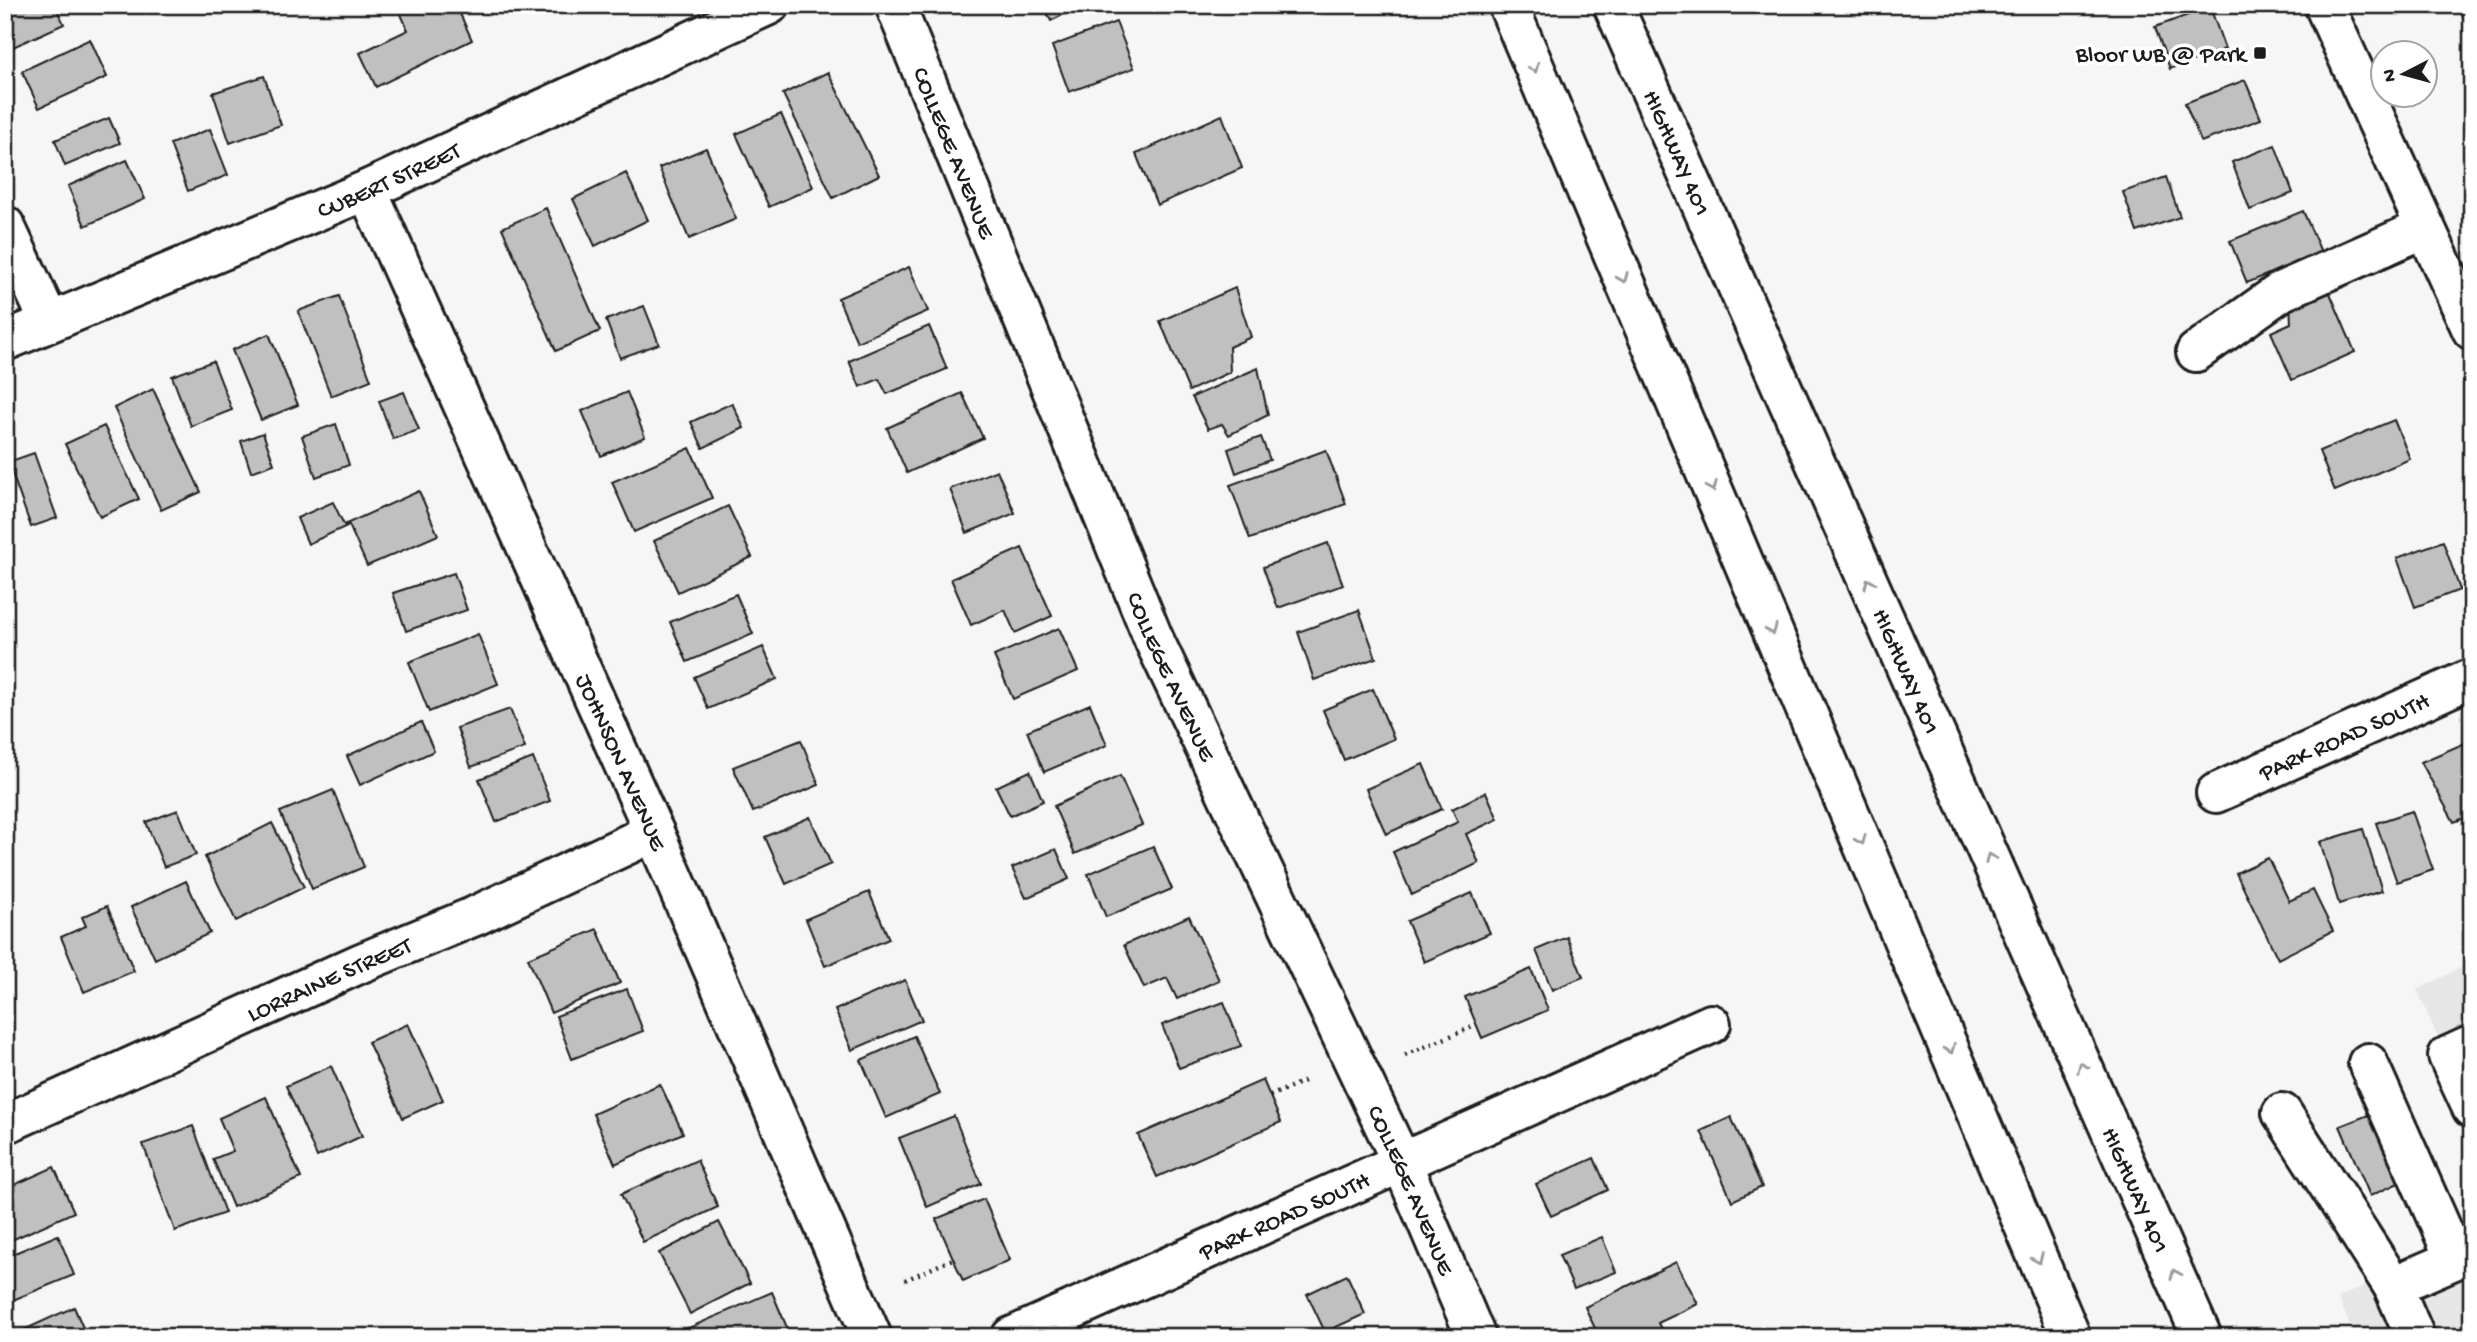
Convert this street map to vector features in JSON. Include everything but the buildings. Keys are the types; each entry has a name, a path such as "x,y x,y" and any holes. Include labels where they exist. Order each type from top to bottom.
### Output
{"main road":[{"name":"CUBERT STREET","path":"5,341 367,190 769,5"},
{"name":"COLLEGE AVENUE","path":"895,5 1154,640 1401,1161 1476,1337"},
{"path":"1508,5 2071,1337"},
{"name":"HIGHWAY 401","path":"1613,5 2203,1337"},
{"path":"2324,5 2472,330"},
{"name":"JOHNSON AVENUE","path":"367,190 654,832 872,1337"},
{"path":"5,226 49,321"},
{"path":"2196,352 2282,290 2425,228"},
{"name":"PARK ROAD SOUTH","path":"2216,793 2472,678"},
{"name":"LORRAINE STREET","path":"5,1124 361,963 475,916 654,832"},
{"name":"PARK ROAD SOUTH","path":"1011,1337 1711,1024"},
{"path":"2472,1045 2448,1056 2472,1108"},
{"path":"2368,1063 2463,1255 2393,1286"},
{"path":"2282,1114 2393,1286 2415,1337"}],"path":[{"path":"1405,1055 1477,1025"},
{"path":"1270,1096 1304,1081"},
{"path":"905,1280 953,1259"}],"shaded area":[{"path":"2472,962 2472,1115 2417,990"},
{"path":"2472,1234 2472,1337 2355,1337 2338,1298"}],"place":[{"name":"Bloor WB @ Park","path":"2260,53"}]}
